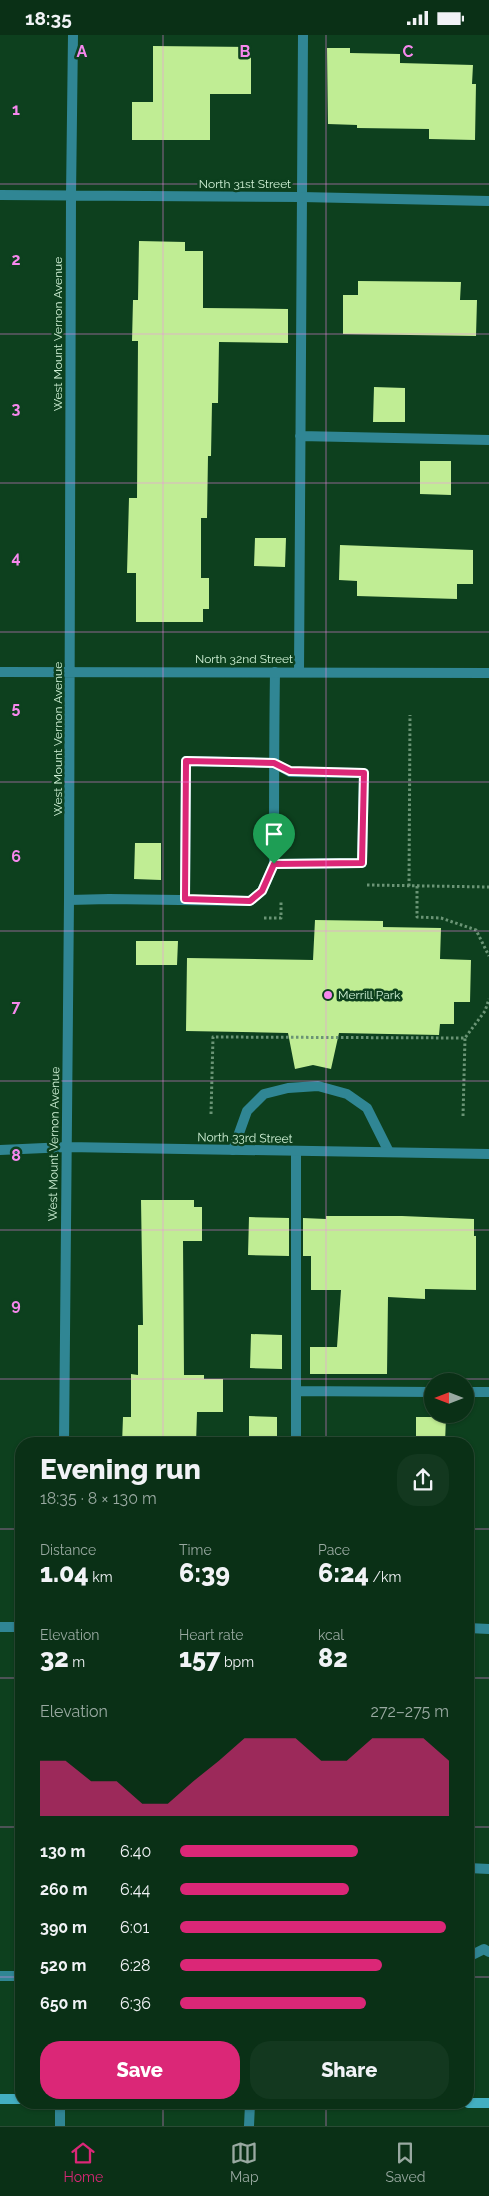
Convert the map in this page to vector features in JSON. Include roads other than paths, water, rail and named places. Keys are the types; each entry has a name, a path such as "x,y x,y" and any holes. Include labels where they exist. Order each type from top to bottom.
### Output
{"main road":[{"path":"0,2099 15,2099"},
{"path":"474,2103 489,2103"}],"street":[{"name":"West Mount Vernon Avenue","path":"64,1437 69,900 71,196 74,35"},
{"path":"299,672 303,35"},
{"name":"North 31st Street","path":"0,195 301,197 489,201"},
{"path":"300,436 489,440"},
{"name":"North 32nd Street","path":"0,672 489,673"},
{"path":"69,900 185,899 250,901 262,891 274,864 275,672"},
{"path":"185,899 186,761 274,763 290,771 364,773 362,863 274,864"},
{"path":"233,1150 246,1111 264,1094 288,1088 318,1085 347,1094 367,1108 389,1153"},
{"name":"North 33rd Street","path":"0,1150 67,1147 489,1154"},
{"path":"296,1151 296,1437"},
{"path":"296,1391 424,1391"},
{"path":"474,1392 489,1392"},
{"path":"0,1627 15,1627"},
{"path":"474,1628 489,1629"},
{"path":"474,1868 489,1869"},
{"path":"474,1954 484,1949 489,1953"},
{"path":"0,1976 15,1976"},
{"path":"60,2109 60,2126"},
{"path":"249,2126 250,2109"}],"place":[{"name":"Merrill Park","path":"328,995"}]}
